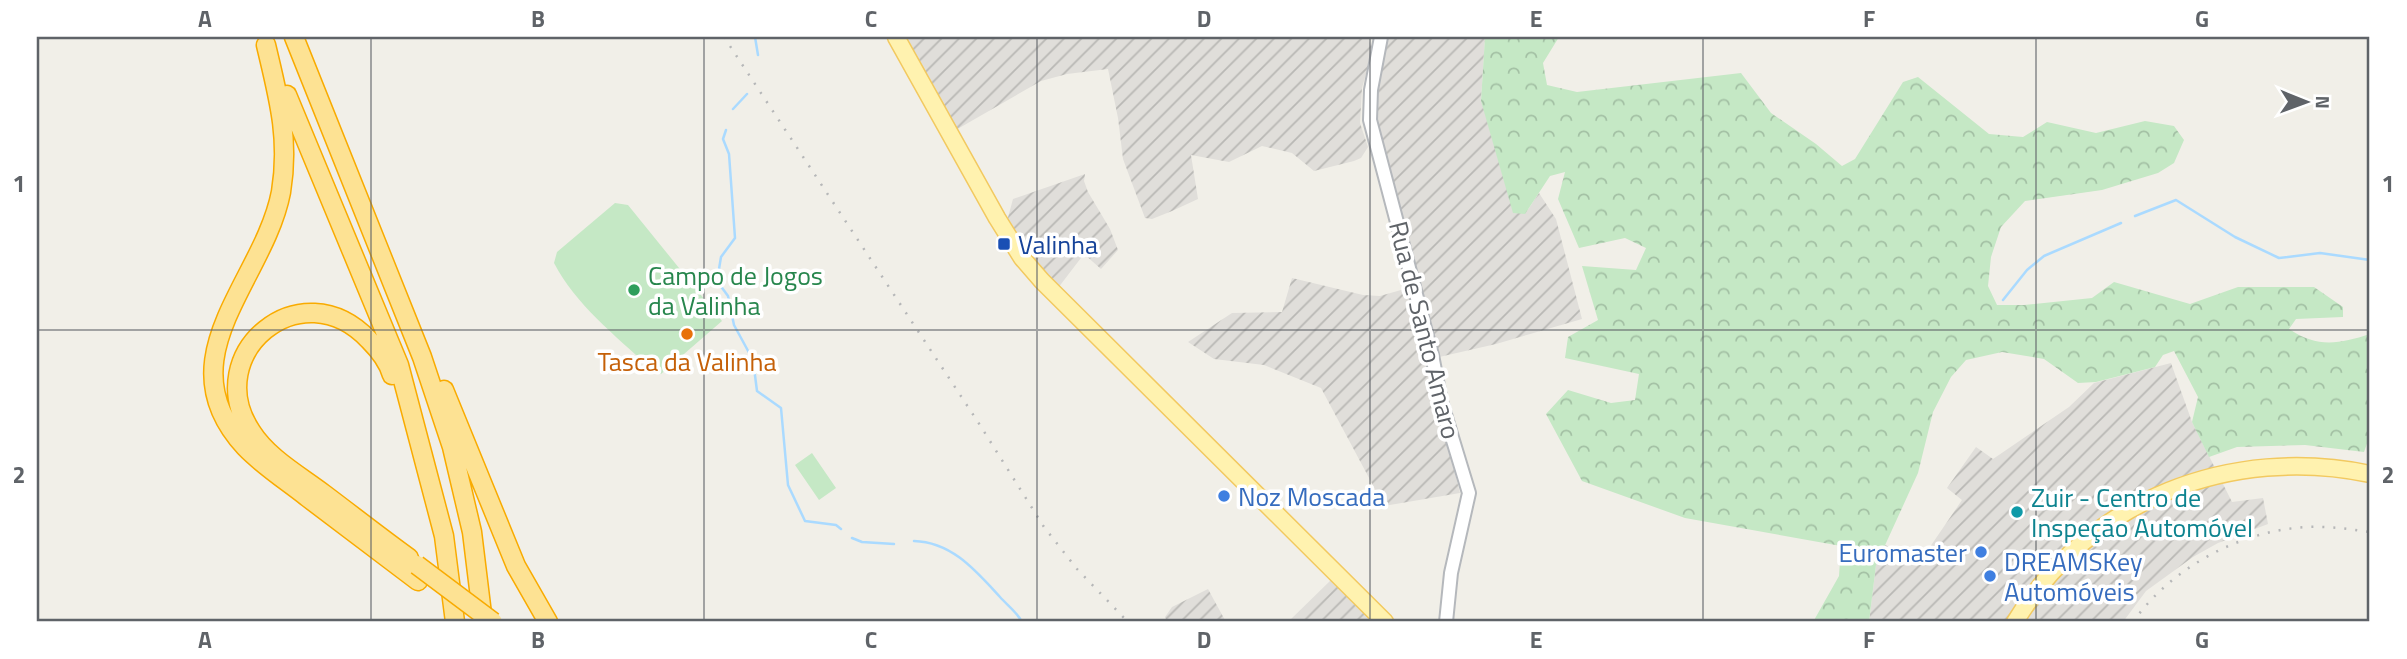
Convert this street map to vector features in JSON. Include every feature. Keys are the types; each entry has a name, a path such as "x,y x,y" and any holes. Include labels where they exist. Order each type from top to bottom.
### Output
{"highway":[{"path":"294,37 422,357 452,447 472,532 483,622"},
{"path":"264,41 399,365 444,536 455,622"},
{"path":"264,41 282,111 284,130 281,192 269,229 220,331 214,359 215,390 226,422 245,447 418,573 493,622"},
{"path":"367,219 392,262 516,566 548,622"},
{"path":"424,452 411,429 389,366 356,326 344,319 320,312 296,314 272,324 261,333 246,353 238,378 238,401 244,420 256,438 276,458 418,573 473,622"}],"main road":[{"path":"896,37 1022,258 1385,622"},
{"path":"2015,622 2050,574 2080,543 2107,523 2164,493 2224,473 2260,467 2311,466 2370,474"}],"street":[{"name":"Rua de Santo Amaro","path":"1381,37 1371,90 1370,120 1432,355 1441,401 1469,493 1451,573 1446,622"}],"shaded area":[{"path":"902,37 1370,37 1373,49 1362,88 1360,123 1368,147 1361,158 1314,171 1292,153 1262,146 1229,162 1191,155 1198,199 1152,219 1145,218 1123,159 1108,69 1067,74 1041,81 954,131"},
{"path":"1385,37 1485,37 1481,101 1525,214 1539,193 1556,219 1582,319 1496,344 1426,360 1460,493 1384,506 1321,388 1264,365 1214,359 1188,342 1232,313 1282,312 1292,278 1363,295 1380,296 1408,288 1373,121"},
{"path":"1085,174 1084,181 1088,192 1110,229 1118,250 1101,269 1084,254 1058,288 1026,253 1007,221 1013,199"},
{"path":"2171,363 2192,422 2232,502 2263,498 2268,524 2218,543 2193,557 2146,591 2123,622 1869,622 1876,565 1884,544 1917,566 1962,500 1947,488 1976,447 1993,459 2069,407 2094,383"},
{"path":"1332,579 1376,622 1288,622"},
{"path":"1208,589 1226,622 1167,622 1165,617 1172,607"}],"green space":[{"path":"1485,37 1559,37 1543,63 1547,85 1577,92 1741,73 1771,113 1842,166 1855,159 1903,82 1918,77 1989,134 2023,137 2047,122 2096,133 2145,121 2174,126 2184,140 2174,163 2158,173 2102,190 2025,201 2001,227 1991,257 1988,286 1997,305 2092,298 2114,282 2190,304 2238,287 2314,287 2343,307 2343,317 2296,319 2289,329 2319,342 2338,342 2370,334 2370,435 2364,452 2305,445 2237,447 2209,457 2192,422 2198,397 2174,351 2163,355 2155,367 2096,382 2078,383 2044,359 2002,352 1966,360 1951,377 1933,412 1918,473 1876,565 1869,622 1813,622 1839,576 1841,546 1685,518 1582,481 1546,414 1568,390 1611,403 1635,400 1639,374 1565,358 1568,337 1598,320 1582,266 1636,270 1646,248 1625,238 1579,248 1558,199 1565,172 1550,176 1525,214 1513,213 1481,101"},
{"name":"Campo de Jogos da Valinha","path":"615,203 628,205 722,321 661,374 649,367 597,319 573,292 554,263 557,252"},
{"path":"812,453 836,488 819,500 795,465"}],"waterway":[{"path":"755,37 758,55"},
{"path":"733,109 747,94"},
{"path":"726,130 723,139 729,154 735,238 721,257 717,281 728,296 734,325 753,360 757,391 781,408 788,485 805,521 836,525 841,529"},
{"path":"2135,216 2176,200 2235,237 2279,258 2320,253 2370,260"},
{"path":"2003,300 2027,270 2044,256 2121,223"},
{"path":"852,538 862,542 894,544"},
{"path":"914,541 952,552 982,577 1022,622"}],"railway":[{"path":"724,37 978,422 1044,527 1077,569 1128,622"},
{"path":"2133,622 2167,585 2187,569 2232,545 2256,536 2306,527 2370,532"}],"place":[{"name":"Valinha","path":"1004,244"},
{"name":"Campo de Jogos da Valinha","path":"634,290"},
{"name":"Tasca da Valinha","path":"687,334"},
{"name":"Noz Moscada","path":"1224,496"},
{"name":"Zuir - Centro de Inspeção Automóvel","path":"2017,512"},
{"name":"Euromaster","path":"1981,552"},
{"name":"DREAMSKey Automóveis","path":"1990,576"}]}
